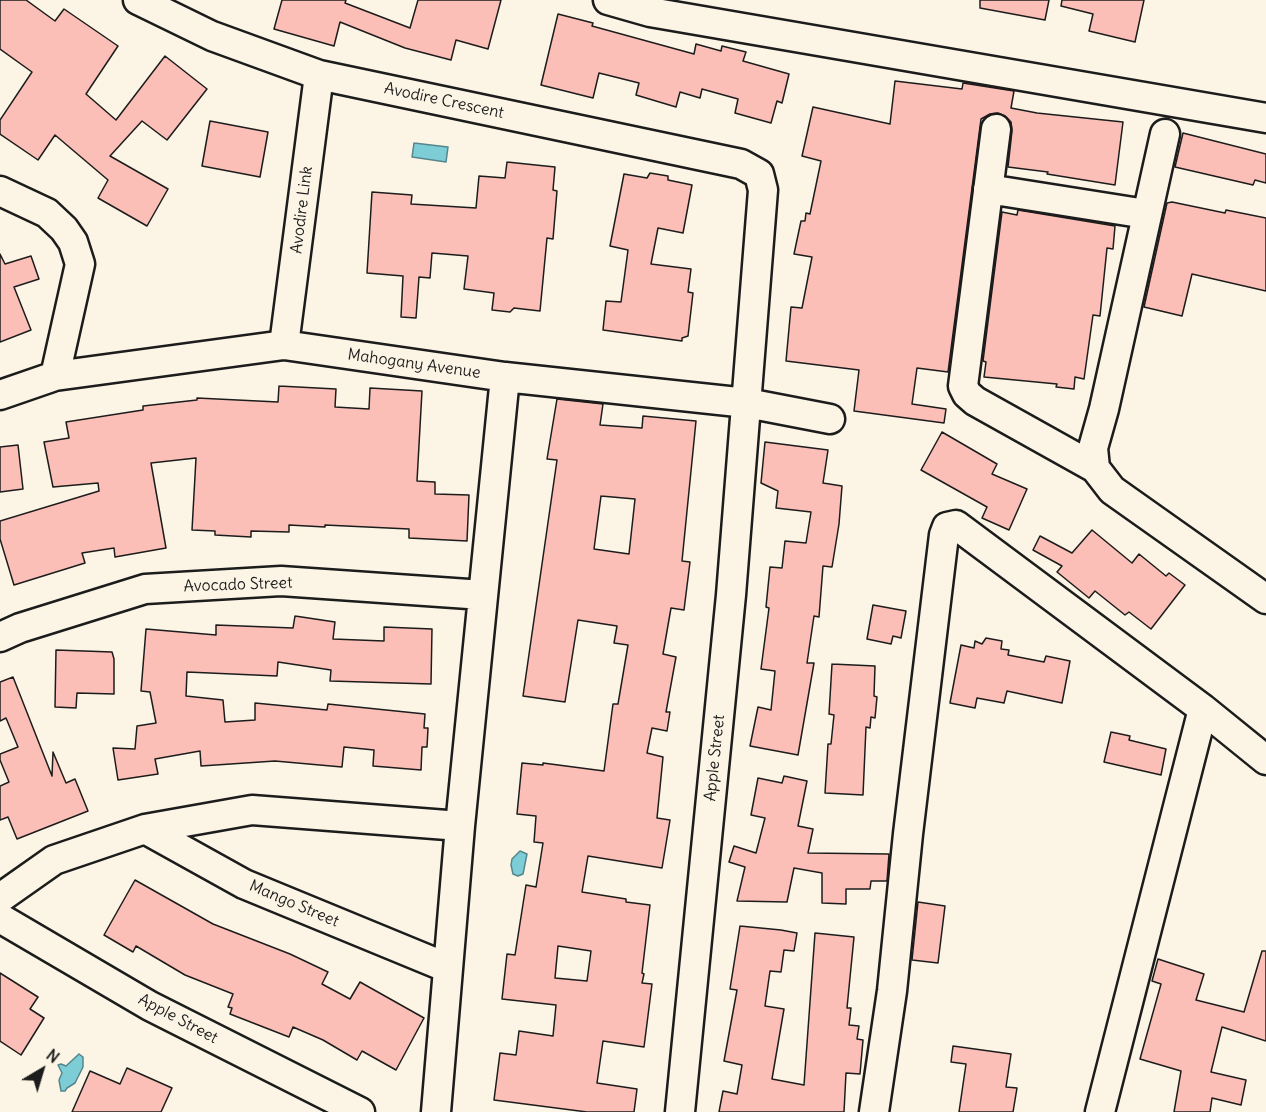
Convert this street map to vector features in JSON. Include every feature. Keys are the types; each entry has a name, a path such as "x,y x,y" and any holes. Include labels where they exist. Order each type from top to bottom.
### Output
{"street":[{"name":"Avodire Crescent","path":"138,0 212,36 319,75 741,164 759,174"},
{"path":"608,0 650,12 1266,118"},
{"name":"Avodire Link","path":"284,345 319,75"},
{"path":"996,129 963,386 967,394 975,401 1095,468 1112,490 1264,592"},
{"path":"1095,468 1093,448 1104,409 1165,134"},
{"name":"Apple Street","path":"680,1112 730,607 763,190 759,174"},
{"path":"988,189 1146,214"},
{"path":"0,191 47,213 64,229 73,242 80,264 55,376"},
{"name":"Mahogany Avenue","path":"0,395 55,376 284,345 505,377 747,403 830,419"},
{"path":"436,1112 460,826 505,377"},
{"path":"874,1112 892,991 942,547 947,527 956,525 1203,709 1266,760"},
{"name":"Avocado Street","path":"0,637 20,628 145,589 281,581 483,596"},
{"path":"1100,1112 1203,709"},
{"path":"0,898 54,860 145,829 252,810 460,826"},
{"name":"Mango Street","path":"145,829 244,884 448,968"},
{"name":"Apple Street","path":"0,918 150,1006 360,1112"}],"water":[{"path":"414,143 448,147 446,162 412,157"},
{"path":"520,851 527,854 523,874 518,876 513,874 511,865 512,859"},
{"path":"79,1054 83,1057 83,1067 75,1083 65,1091 61,1091 59,1080 62,1073 58,1065 66,1066"}],"building":[{"path":"0,0 26,0 55,21 64,9 118,46 86,94 116,120 165,56 207,89 167,140 142,121 110,156 168,189 147,226 98,198 108,180 55,135 38,160 0,134 0,120 32,72 0,49"},
{"path":"282,0 346,0 345,3 410,28 418,0 501,0 488,49 456,40 451,60 405,48 340,22 334,46 274,29"},
{"path":"980,0 1049,0 1045,20 980,8"},
{"path":"1062,0 1144,0 1135,42 1089,31 1093,14 1061,6"},
{"path":"558,14 593,23 592,26 694,54 696,44 721,51 722,46 746,52 743,61 789,74 782,103 777,101 771,123 735,113 738,99 702,89 700,98 680,92 676,107 636,95 639,83 599,73 593,98 541,85"},
{"path":"895,81 962,89 963,83 1014,91 1011,108 1123,122 1115,185 1008,167 1011,122 998,113 981,119 948,372 917,368 912,404 946,409 944,423 854,411 859,370 786,361 791,307 802,308 812,257 794,254 801,221 805,221 806,213 810,214 821,161 802,156 813,107 890,124"},
{"path":"210,121 268,132 260,177 202,166"},
{"path":"1183,133 1266,154 1266,183 1255,180 1253,185 1175,167"},
{"path":"507,162 555,167 553,190 557,191 553,239 547,238 540,311 514,308 510,312 492,310 494,293 464,289 468,256 432,253 430,278 419,277 416,318 401,317 403,276 367,273 372,192 412,195 411,204 476,208 479,176 505,178"},
{"path":"650,173 668,176 668,180 692,185 683,233 658,228 651,264 691,269 688,292 693,293 688,336 682,338 682,341 603,330 606,301 621,302 628,250 610,246 624,174 647,178"},
{"path":"1172,202 1225,213 1226,210 1266,218 1266,291 1192,274 1182,316 1144,307 1167,203"},
{"path":"1018,210 1115,226 1113,249 1107,248 1100,316 1093,315 1084,379 1075,377 1074,389 1056,387 1057,384 984,377 986,362 983,361 1002,212 1017,215"},
{"path":"0,254 5,264 31,256 39,279 14,287 31,330 0,342"},
{"path":"279,386 336,389 335,407 369,409 370,388 422,391 417,481 435,482 435,494 469,495 467,541 409,538 409,529 325,525 325,527 289,525 289,532 251,531 251,537 215,535 215,531 192,530 196,458 151,463 166,548 115,557 114,548 82,553 85,563 14,585 0,539 0,521 99,491 98,483 53,487 44,442 69,438 66,422 143,410 143,406 197,400 197,398 278,402"},
{"path":"557,399 603,404 600,425 642,428 643,416 696,421 682,561 690,562 684,610 671,608 663,654 676,657 666,712 670,712 667,731 652,728 647,753 663,757 657,818 670,820 662,868 588,856 582,892 650,905 642,983 652,984 644,1047 603,1041 597,1083 637,1089 634,1112 587,1112 494,1100 500,1053 516,1055 519,1031 553,1036 556,1005 502,999 507,954 515,955 526,885 536,887 543,843 534,842 536,816 517,814 522,763 543,765 543,763 604,771 613,704 618,704 628,645 614,643 617,626 578,620 565,702 523,696 557,460 547,459","holes":["601,496 635,499 629,554 594,549","558,946 591,951 587,981 555,978"]},
{"path":"942,432 997,464 992,474 1027,489 1009,530 982,518 987,507 921,470"},
{"path":"765,442 828,450 823,483 842,486 832,567 823,566 819,617 814,616 807,663 814,663 798,755 750,746 758,707 771,710 775,671 761,669 769,608 766,607 770,567 782,568 785,541 806,543 811,512 776,508 778,491 761,483"},
{"path":"18,445 23,489 0,492 0,447"},
{"path":"1092,530 1132,563 1139,554 1166,576 1169,573 1185,585 1151,629 1129,612 1125,615 1095,591 1089,598 1057,572 1062,566 1033,550 1040,536 1072,553"},
{"path":"873,605 906,611 901,638 893,636 891,644 867,639"},
{"path":"295,616 335,622 333,639 384,641 384,627 432,629 431,684 330,681 331,670 278,662 277,676 187,672 186,696 223,700 225,722 255,720 255,703 327,710 328,704 425,714 424,728 428,728 427,747 422,747 421,770 373,766 374,750 344,747 342,767 275,761 201,766 200,751 155,759 158,774 118,780 113,748 135,749 137,726 156,723 150,692 141,691 146,629 216,635 216,625 293,628"},
{"path":"986,638 1002,641 1001,649 1009,650 1008,655 1044,662 1046,656 1070,661 1062,703 1007,691 1004,703 977,698 975,708 950,703 961,645 974,648 975,641 982,644"},
{"path":"56,650 112,652 114,694 77,693 76,708 55,707"},
{"path":"832,664 875,666 874,696 877,697 875,718 871,717 870,728 866,727 863,795 825,793 828,744 831,744 834,715 829,714"},
{"path":"13,677 52,776 53,752 66,783 75,779 88,811 17,839 8,817 0,820 0,786 9,782 0,760 0,754 18,747 6,718 0,721 0,682"},
{"path":"1111,732 1130,736 1129,740 1166,749 1161,775 1104,762"},
{"path":"784,776 807,781 798,826 813,829 808,853 889,854 887,881 871,881 870,889 846,889 846,904 822,903 822,873 794,868 787,902 737,901 745,867 729,862 734,846 756,853 765,818 751,815 758,778 782,783"},
{"path":"135,880 213,924 290,954 328,972 322,984 350,999 360,982 424,1018 396,1070 362,1051 357,1060 323,1040 293,1027 289,1037 230,1014 232,1008 228,1007 233,994 185,975 136,946 133,952 104,935"},
{"path":"918,902 945,906 938,963 912,960"},
{"path":"740,926 797,933 794,951 784,950 781,972 770,971 765,1006 784,1009 772,1079 804,1085 815,933 854,937 847,1008 851,1008 849,1025 859,1026 857,1039 863,1040 860,1074 846,1073 844,1112 719,1112 723,1091 737,1094 742,1065 724,1061 737,990 730,989"},
{"path":"1262,951 1266,951 1266,1041 1222,1027 1211,1072 1246,1080 1241,1105 1212,1098 1210,1112 1174,1112 1181,1071 1140,1059 1161,984 1152,981 1158,959 1204,974 1196,1000 1244,1012"},
{"path":"0,973 38,997 30,1009 44,1018 21,1055 0,1041"},
{"path":"953,1046 1011,1054 1006,1087 1017,1088 1013,1112 959,1112 966,1064 951,1062"},
{"path":"127,1068 172,1088 161,1112 72,1112 90,1071 120,1084"}]}
